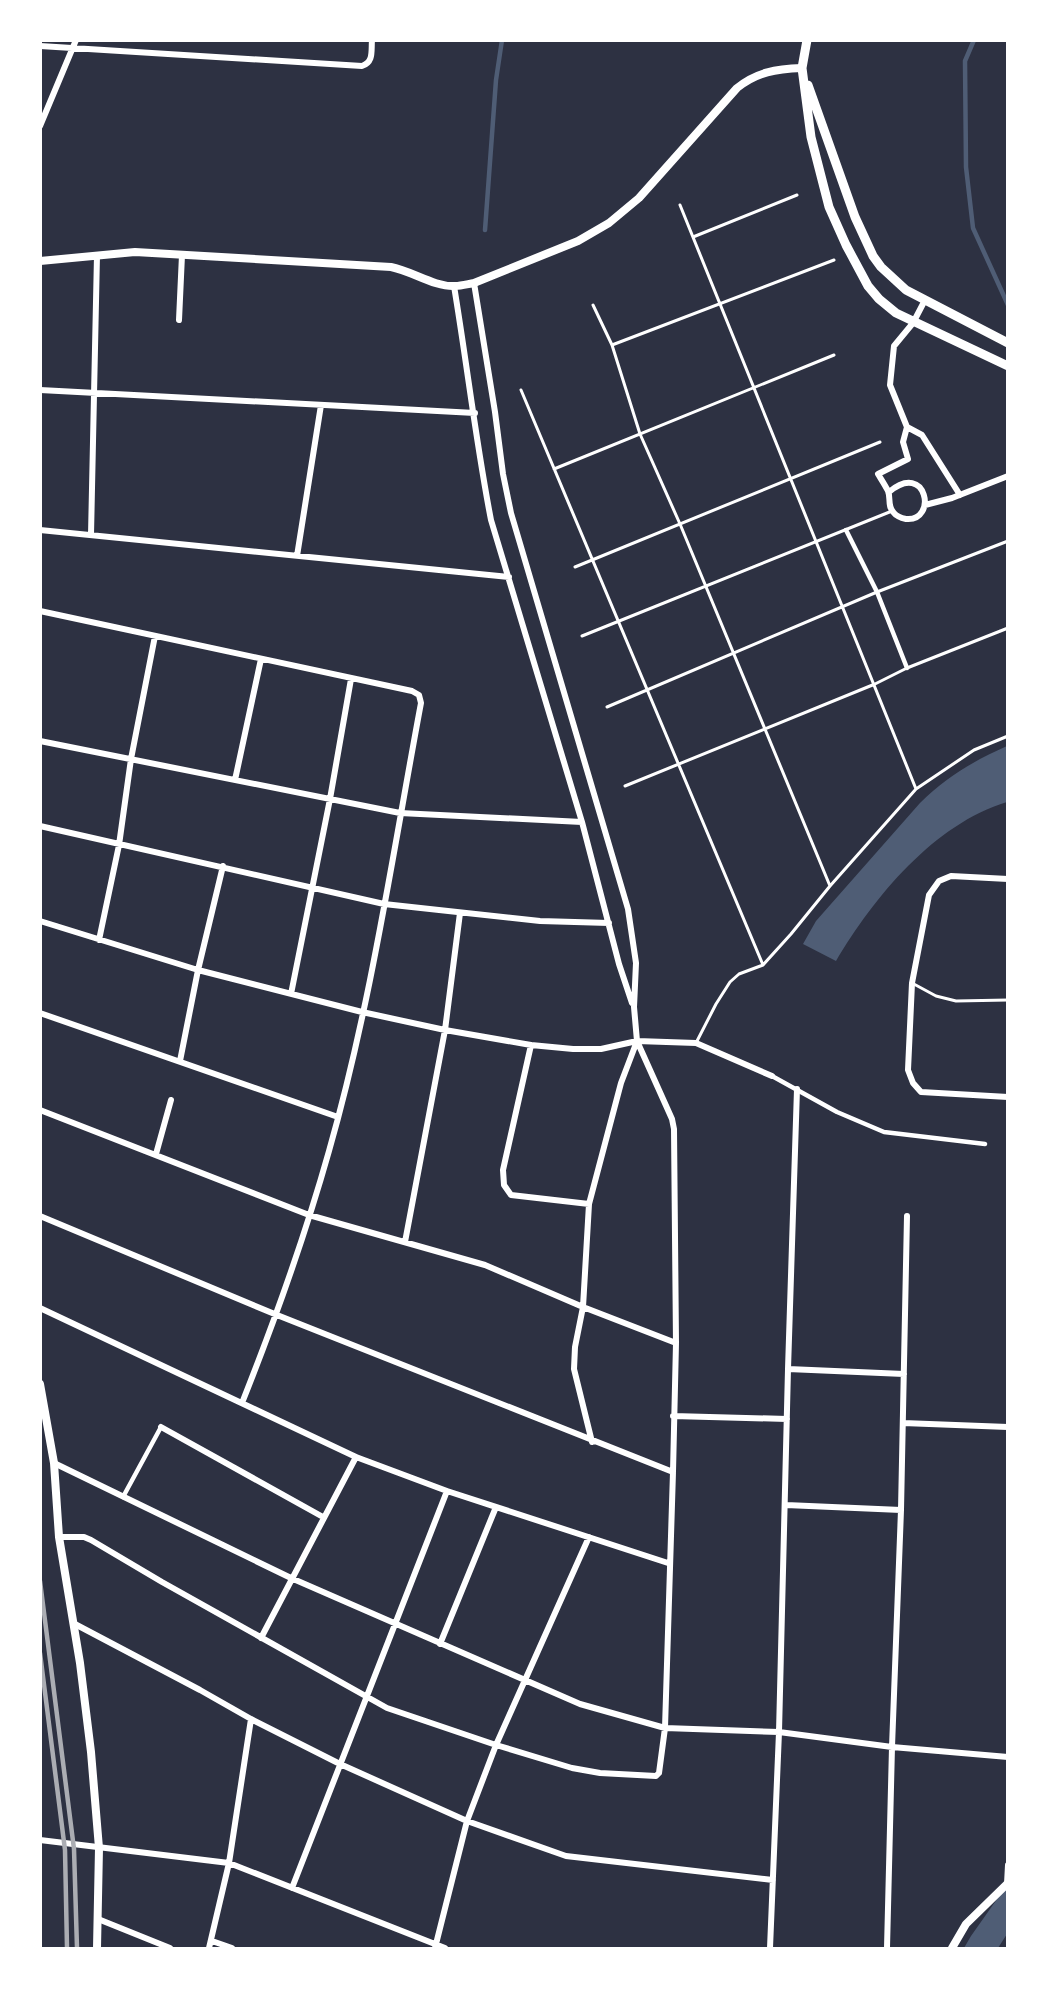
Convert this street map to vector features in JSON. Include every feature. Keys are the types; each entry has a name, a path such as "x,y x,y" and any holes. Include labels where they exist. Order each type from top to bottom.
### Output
{"main road":[{"path":"807,40 802,68 811,137 834,219 868,286 887,307 913,322 1008,366"},
{"path":"802,68 855,218 873,256 881,267 898,284 1008,343"}],"street":[{"path":"40,46 75,44 362,66 371,60 372,40"},
{"path":"41,124 75,44"},
{"path":"40,261 135,252 373,265 406,270 430,280 454,286 474,283 594,233 627,210 639,198 737,88 756,75 767,71 802,68"},
{"path":"91,535 97,255"},
{"path":"179,320 182,255"},
{"path":"59,1537 84,1537 92,1540 366,1697 404,1715 587,1772 656,1776 661,1765 676,1342 674,1129 672,1119 637,1041 634,1007 636,963 628,909 511,513 474,283"},
{"path":"454,286 491,520 582,822 618,964 634,1007"},
{"path":"889,492 898,484 912,482 921,487 926,496 926,505 920,514 910,519 900,518 892,511 888,503 889,492 878,474 908,459 903,442 907,427 890,385 894,346 913,322 925,300"},
{"path":"40,390 475,413"},
{"path":"297,556 321,405"},
{"path":"907,427 922,435 960,495"},
{"path":"926,505 960,495 1008,476"},
{"path":"40,530 509,577"},
{"path":"846,530 877,592 907,668"},
{"path":"40,611 412,692 422,702 384,904 338,1117 277,1316 242,1403"},
{"path":"99,940 119,845 130,759 155,636"},
{"path":"235,780 261,659"},
{"path":"291,994 330,799 351,679"},
{"path":"40,741 400,813 582,822"},
{"path":"40,826 384,904 540,921 609,923"},
{"path":"180,1061 198,970 223,866"},
{"path":"1008,879 951,876 939,881 929,894 912,983 908,1070 913,1083 921,1092 1008,1097"},
{"path":"405,1242 446,1030 460,913"},
{"path":"40,921 198,970 362,1012 446,1030 531,1045 573,1049 601,1049 637,1041 696,1043 772,1076 837,1112 884,1132 985,1144"},
{"path":"40,1013 338,1117"},
{"path":"592,1442 574,1369 575,1347 583,1307 589,1204 621,1083 637,1041"},
{"path":"531,1045 503,1170 504,1185 512,1195 589,1204"},
{"path":"770,1948 779,1732 797,1089"},
{"path":"156,1154 171,1100"},
{"path":"40,1110 309,1215 484,1265 583,1307 676,1342"},
{"path":"40,1216 277,1316 673,1472"},
{"path":"887,1948 901,1510 907,1216"},
{"path":"40,1308 356,1457 447,1491 668,1563"},
{"path":"788,1369 904,1374"},
{"path":"40,1384 54,1463 59,1537 87,1717 99,1848 97,1948"},
{"path":"674,1416 787,1419"},
{"path":"903,1423 1008,1427"},
{"path":"123,1497 161,1427 323,1517"},
{"path":"261,1638 356,1457"},
{"path":"54,1463 291,1578 394,1625 580,1704 664,1728 779,1732 892,1747 1008,1757"},
{"path":"292,1888 447,1491"},
{"path":"786,1505 901,1510"},
{"path":"440,1644 496,1507"},
{"path":"436,1947 467,1821 496,1745 589,1537"},
{"path":"73,1623 340,1764 467,1821 566,1856 773,1880"},
{"path":"209,1948 229,1863 251,1719"},
{"path":"40,1840 229,1863 436,1947 445,1948"},
{"path":"952,1948 966,1924 1007,1883 1008,1865"},
{"path":"98,1919 170,1948"},
{"path":"212,1941 232,1948"}],"lane":[{"path":"693,237 797,195"},
{"path":"680,205 916,789"},
{"path":"612,345 834,260"},
{"path":"593,305 612,345 640,434 680,524 830,886"},
{"path":"554,469 834,355"},
{"path":"521,390 763,965"},
{"path":"575,567 880,442"},
{"path":"582,636 892,511"},
{"path":"607,707 877,592 1008,542"},
{"path":"625,786 1008,628"},
{"path":"696,1043 730,982 739,974 763,965 916,789 974,750 1008,736"},
{"path":"912,983 936,996 956,1001 1008,1000"}],"water":[{"path":"1007,746 1007,802 955,827 908,866 868,912 836,961 803,944 816,921 920,803 961,770"},
{"path":"1007,1885 1007,1934 998,1948 964,1948 971,1936"}],"waterway":[{"path":"485,230 496,80 502,40"},
{"path":"974,40 965,61 966,167 973,228 1008,305"}],"railway":[{"path":"40,1581 74,1849 77,1948"},
{"path":"40,1653 65,1850 67,1948"}]}
